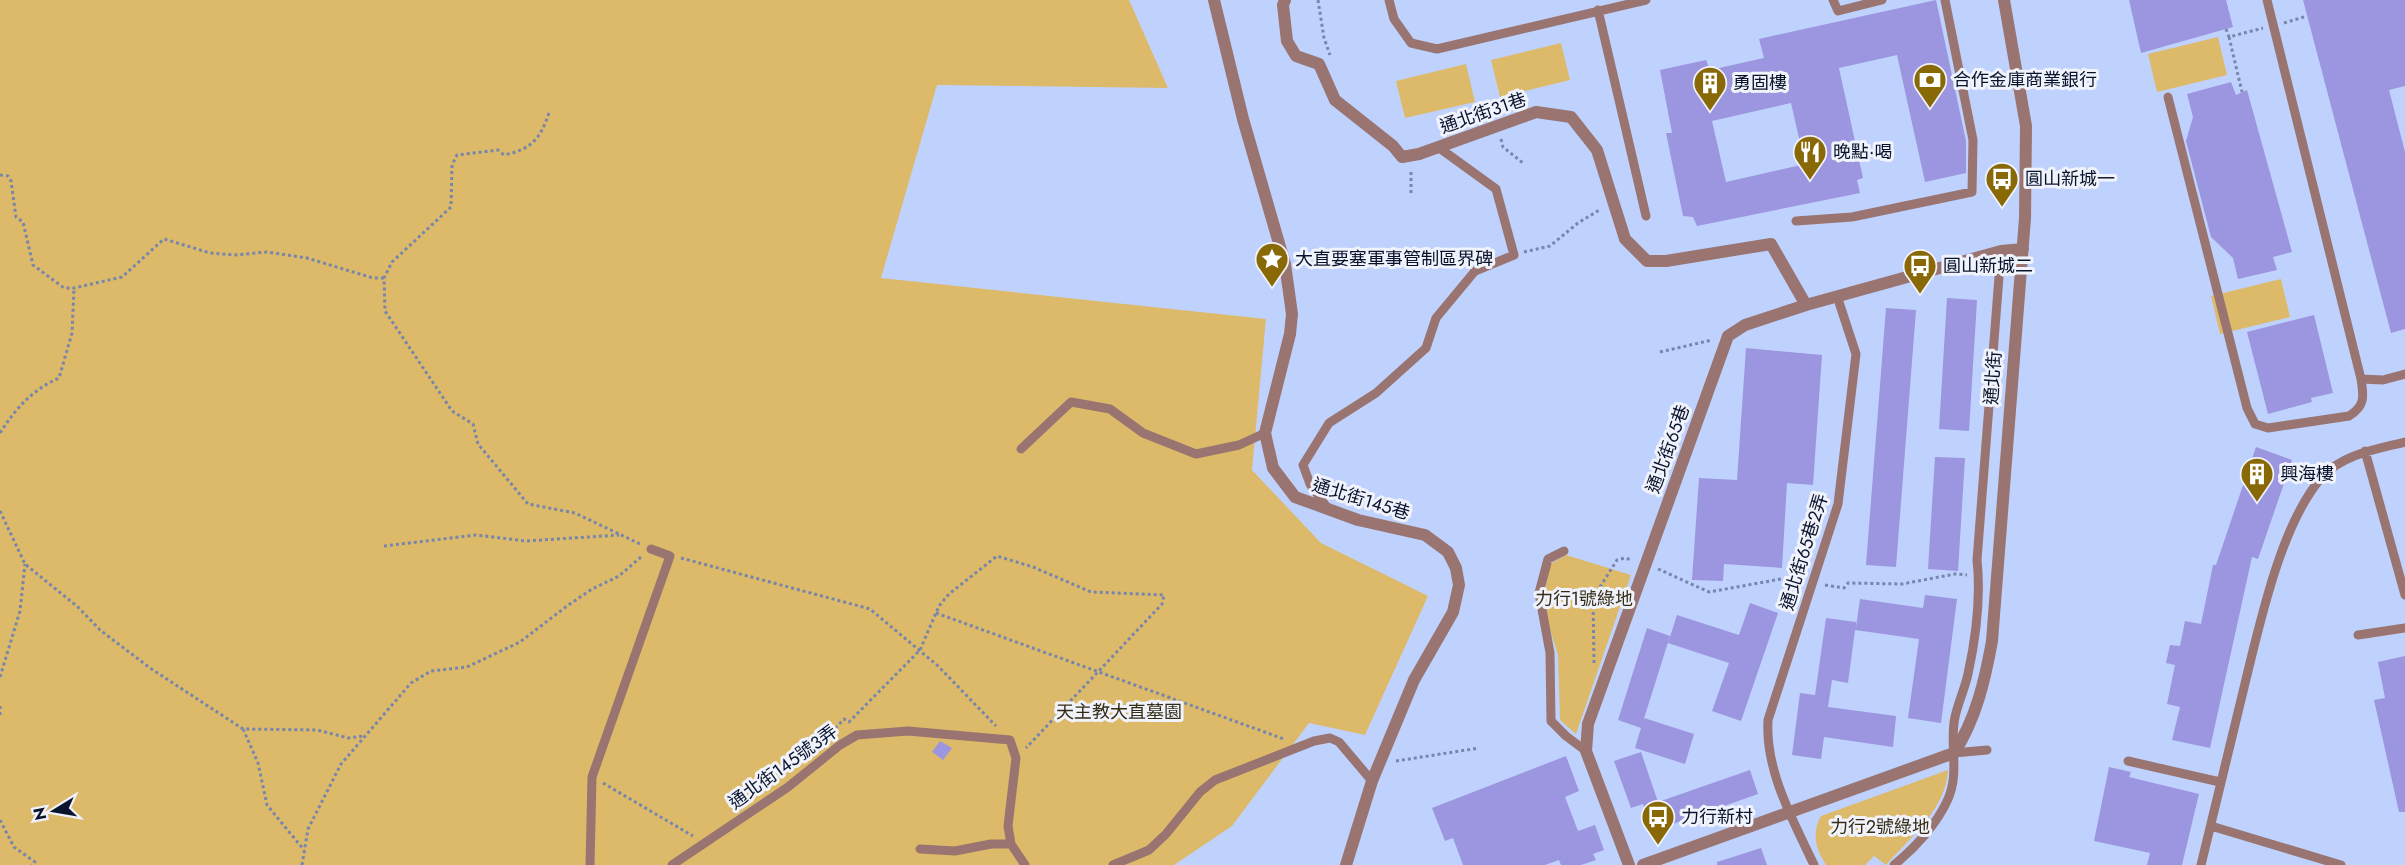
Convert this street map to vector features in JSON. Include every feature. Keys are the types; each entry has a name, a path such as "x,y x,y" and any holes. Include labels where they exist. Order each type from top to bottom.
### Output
{"street":[{"name":"通北街145巷","path":"1215,0 1244,119 1285,264 1292,314 1290,334 1265,433 1273,468 1295,497 1358,520 1425,536 1448,552 1456,568 1459,585 1453,612 1414,680 1372,781 1346,865"},
{"path":"1285,0 1283,5 1287,41 1296,56 1319,64 1335,100 1393,146 1402,157 1409,156"},
{"name":"通北街","path":"1954,753 1968,732 1987,669 1992,640 2023,249 2026,126 2004,0"},
{"name":"通北街31巷","path":"1409,156 1536,112 1571,117 1597,150 1624,239 1647,261 1666,261 1771,244 1806,305"},
{"path":"1728,336 1745,325 1806,305 2001,251 2023,249"},
{"name":"通北街65巷","path":"1629,865 1586,750 1588,724 1728,336"},
{"path":"1643,865 1954,753"}],"lane":[{"path":"1389,0 1394,19 1411,43 1437,49 1646,0"},
{"path":"1833,0 1838,11 1882,0"},
{"path":"1796,221 1852,218 1972,192 1973,140 1945,0"},
{"path":"2168,97 2247,408 2255,424 2268,428 2349,416 2360,409 2364,397 2361,379 2267,0"},
{"path":"1598,10 1646,216"},
{"path":"1328,509 1310,484 1304,465 1329,423 1376,393 1426,348 1436,318 1475,271 1514,255 1496,189 1438,147"},
{"name":"通北街","path":"1954,753 1954,719 1968,676 1975,638 1979,576 1977,560 2001,251"},
{"name":"通北街65巷2弄","path":"1814,865 1790,813 1767,744 1768,720 1838,504 1856,354 1837,296"},
{"path":"2361,379 2383,380 2405,374"},
{"path":"1021,448 1071,402 1110,409 1143,433 1196,454 1239,445 1265,433"},
{"path":"2201,865 2269,585 2298,515 2322,476 2342,462 2365,452 2405,442"},
{"path":"2365,452 2405,595"},
{"path":"590,865 592,777 670,556 651,549"},
{"path":"1564,551 1548,559 1539,593 1550,653 1551,721 1566,736 1586,750"},
{"path":"2358,635 2405,628"},
{"name":"通北街145號3弄","path":"672,865 700,844 788,788 840,745 856,735 908,731 1010,740"},
{"path":"1113,865 1149,850 1166,834 1200,792 1215,780 1302,746 1330,738 1339,741 1372,781"},
{"path":"1010,740 1016,758 1008,826 1011,844 1024,865"},
{"path":"1894,865 1928,831 1948,800 1954,784 1954,753 1987,750"},
{"path":"2128,761 2220,782"},
{"path":"2211,826 2341,865"},
{"path":"920,849 955,851 991,844 1011,844"}],"path":[{"path":"1318,0 1324,38 1331,57"},
{"path":"2229,37 2242,92"},
{"path":"302,865 308,829 341,764 411,682 431,671 467,667 520,642 583,594 619,576 651,549 575,513 528,504 478,444 473,424 452,411 385,311 384,278 392,262 408,244 451,207 452,165 458,155 476,151 498,150 504,155 519,152 542,135 549,113"},
{"path":"1498,126 1503,147 1522,163"},
{"path":"1409,156 1411,193"},
{"path":"0,175 8,176 11,181 16,217 23,222 33,265 64,288 74,288 122,277 164,239 210,253 235,255 267,252 307,258 373,278 384,278"},
{"path":"1514,255 1550,246 1578,223 1613,202"},
{"path":"0,433 13,412 39,387 59,378 72,333 74,288"},
{"path":"1660,352 1728,336"},
{"path":"0,511 25,564 79,608 100,630 150,668 243,729 317,730 348,738 363,736"},
{"path":"384,546 476,535 526,541 620,535"},
{"path":"670,556 711,564 843,604 870,609 920,650 1010,740"},
{"path":"821,742 844,719 849,722 920,650 936,613 949,594 997,556 1033,567 1091,592 1164,595 1162,604 1096,671 1016,758"},
{"path":"1599,694 1592,654 1593,598 1617,560 1625,558 1646,565 1680,577 1709,592 1780,579 1844,588 1848,583 1902,584 1955,574 1979,576"},
{"path":"0,677 20,611 25,564"},
{"path":"936,613 1302,746"},
{"path":"0,706 0,718"},
{"path":"243,729 258,763 267,805 304,850"},
{"path":"1379,764 1479,748"},
{"path":"592,777 690,833 700,844"},
{"path":"0,820 14,847 35,862 32,865"}],"green space":[{"name":"天主教大直墓園","path":"0,0 1129,0 1168,88 937,85 881,278 1266,319 1252,470 1321,543 1428,596 1365,735 1309,723 1232,826 1174,865 0,865"},
{"path":"2218,37 2227,75 2157,92 2148,54"},
{"path":"1561,43 1570,80 1500,97 1491,60"},
{"path":"1466,64 1475,102 1405,118 1396,81"},
{"path":"2281,279 2290,317 2220,334 2211,296"},
{"name":"力行1號綠地","path":"1566,555 1631,575 1576,734 1560,720 1558,655 1548,623 1545,591 1550,564"},
{"name":"力行2號綠地","path":"1948,770 1946,784 1934,810 1886,865 1874,856 1865,865 1826,865 1816,841 1816,829 1821,816"}],"building":[{"name":"勇固樓","path":"1936,0 1966,141 1966,173 1925,182 1897,55 1839,68 1863,178 1857,180 1860,193 1697,226 1693,217 1683,216 1666,133 1672,133 1660,70 1706,60 1710,70 1764,58 1759,39","holes":["1791,103 1805,164 1726,182 1712,121"]},
{"path":"2129,0 2226,0 2233,27 2141,53"},
{"path":"2303,0 2405,0 2405,86 2389,90 2405,152 2405,329 2391,333"},
{"path":"2231,82 2236,95 2247,90 2292,252 2273,257 2277,270 2238,279 2233,258 2211,237 2186,141 2193,117 2187,94"},
{"path":"1947,298 1977,300 1969,431 1939,429"},
{"path":"1886,308 1916,310 1896,567 1866,565"},
{"path":"2314,315 2333,393 2311,398 2312,402 2268,414 2247,332"},
{"path":"1746,348 1822,355 1813,485 1787,483 1782,568 1724,564 1723,581 1692,580 1699,478 1737,480"},
{"path":"2256,447 2292,460 2258,559 2252,557 2210,748 2172,740 2180,707 2167,704 2175,665 2166,663 2170,645 2180,646 2185,621 2201,624 2213,565 2216,565"},
{"path":"1935,457 1965,458 1958,571 1928,569"},
{"path":"1925,595 1957,599 1941,723 1908,718 1919,639 1855,630 1848,683 1832,680 1828,707 1896,716 1893,747 1824,737 1821,759 1792,755 1800,693 1815,695 1826,618 1856,622 1856,627 1860,599 1923,608"},
{"path":"1750,603 1778,613 1741,721 1712,711 1729,663 1668,643 1677,615 1739,635"},
{"path":"1647,628 1670,636 1641,728 1618,720"},
{"path":"2405,656 2405,812 2399,812 2374,700 2385,698 2378,662"},
{"path":"1644,718 1694,734 1685,764 1635,748"},
{"path":"940,741 952,748 943,760 932,752"},
{"path":"1641,752 1658,802 1750,770 1758,794 1653,831 1643,804 1631,808 1614,761"},
{"path":"1566,756 1579,791 1565,797 1578,831 1595,825 1604,850 1593,854 1596,860 1581,865 1561,865 1559,860 1545,865 1463,865 1453,838 1445,841 1432,808"},
{"path":"2109,767 2131,772 2129,777 2199,794 2182,865 2147,865 2150,853 2094,841"},
{"path":"1761,848 1767,865 1717,865 1717,862"}],"place":[{"name":"合作金庫商業銀行","path":"1930,109"},
{"name":"勇固樓","path":"1710,112"},
{"name":"晚點·喝","path":"1810,181"},
{"name":"圓山新城一","path":"2002,208"},
{"name":"大直要塞軍事管制區界碑","path":"1272,288"},
{"name":"圓山新城二","path":"1920,295"},
{"name":"興海樓","path":"2257,503"},
{"name":"力行新村","path":"1658,846"}]}
